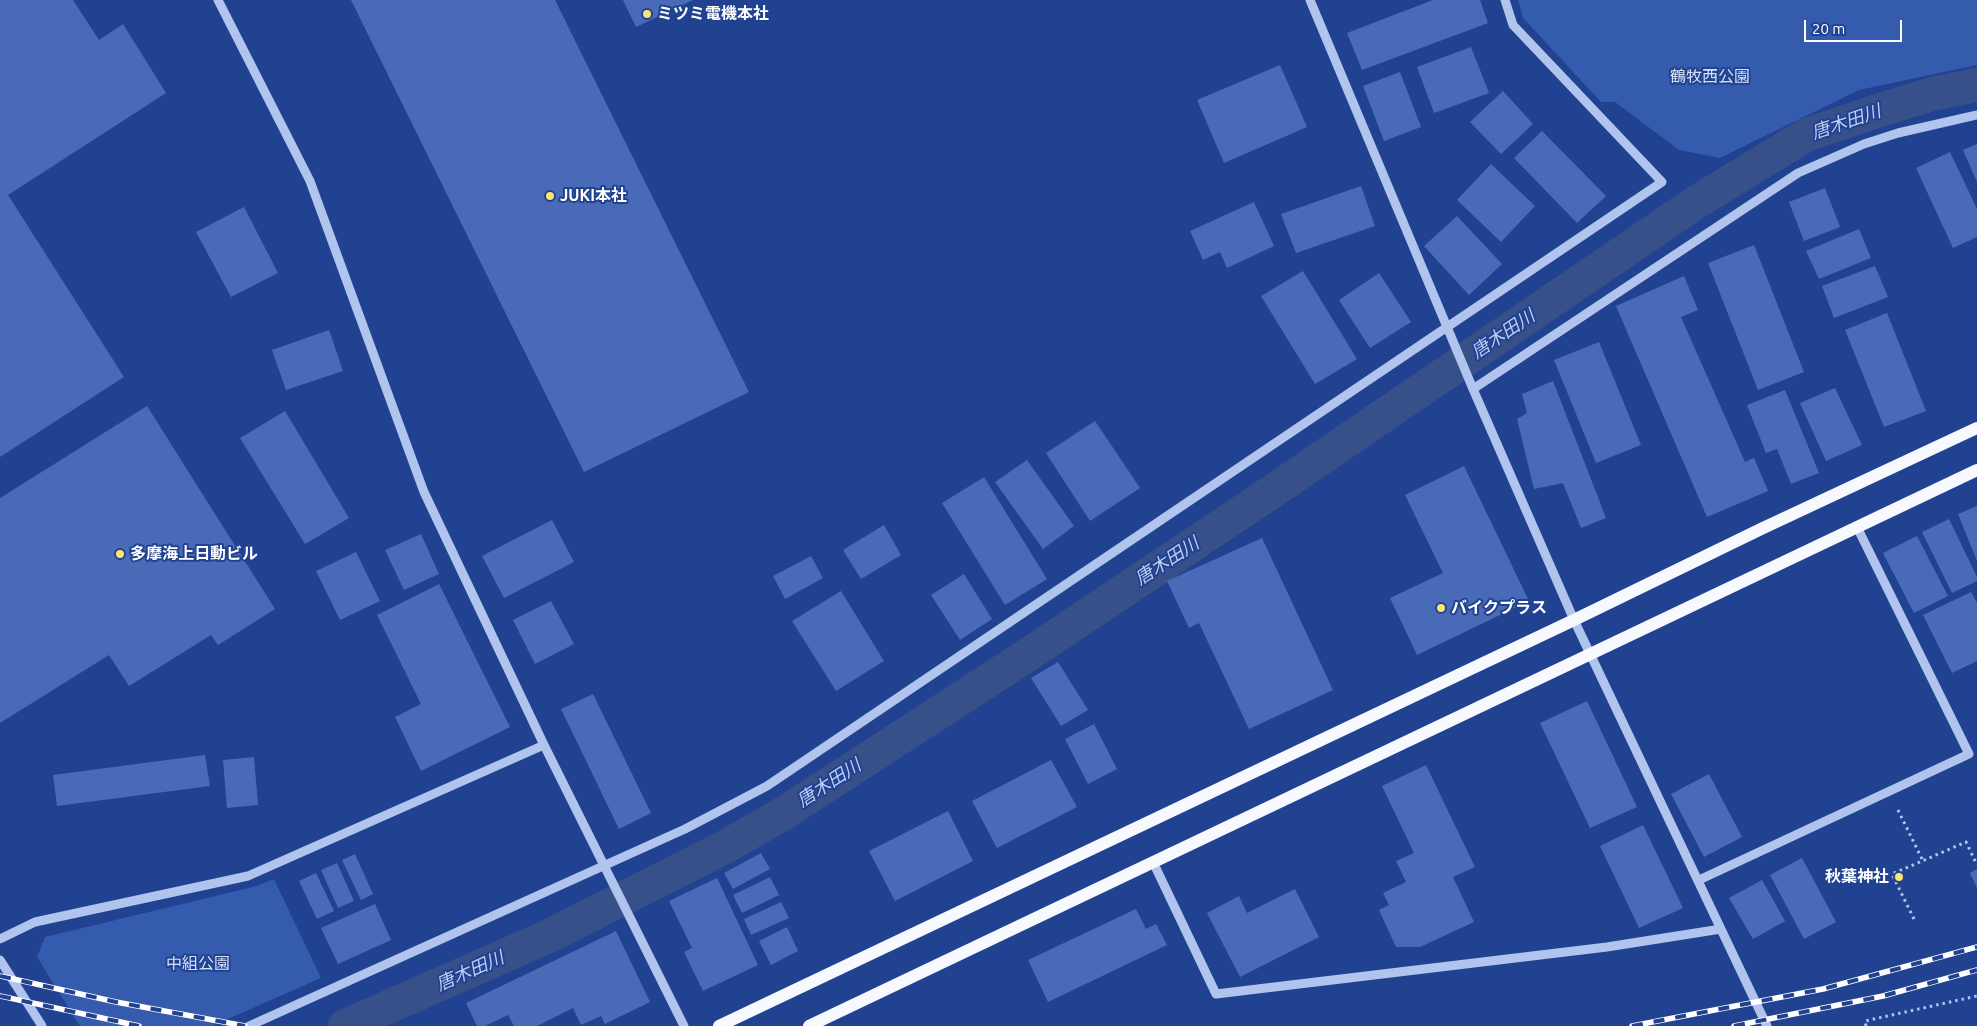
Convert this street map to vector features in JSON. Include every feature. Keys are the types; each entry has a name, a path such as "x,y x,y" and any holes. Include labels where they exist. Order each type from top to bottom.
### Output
{"main road":[{"path":"719,1026 1574,620 1779,520 1977,428"},
{"path":"809,1026 1977,470"}],"street":[{"path":"218,0 310,181 424,492 544,745 629,912 684,1026"},
{"path":"1310,0 1468,378 1574,620 1700,880 1767,1026"},
{"path":"249,1026 685,829 767,786 1662,182 1513,25 1504,0"},
{"path":"1473,389 1798,172 1864,144 1898,133 1977,115"},
{"path":"1700,880 1969,754 1857,527"},
{"path":"0,938 35,922 248,876 544,745"},
{"path":"1153,862 1216,994 1607,948 1722,929"},
{"path":"0,960 42,1026"}],"path":[{"path":"1889,792 1923,861"},
{"path":"1914,919 1892,874 1966,842 1977,865"},
{"path":"1866,1026 1865,1021 1977,996"}],"green space":[{"name":"鶴牧西公園","path":"1518,0 1977,0 1977,65 1859,90 1720,158 1679,150 1615,102 1601,102 1523,18"},
{"name":"中組公園","path":"274,879 321,978 212,1026 80,1026 37,957 45,937 257,886"}],"building":[{"path":"0,0 73,0 99,40 123,24 166,93 8,195 124,377 0,457"},
{"name":"JUKI本社","path":"351,0 555,0 749,392 584,472"},
{"name":"ミツミ電機本社","path":"623,0 693,0 636,27"},
{"path":"1433,0 1480,0 1488,23 1362,70 1347,33"},
{"path":"1471,47 1489,93 1434,113 1417,67"},
{"path":"1280,65 1307,127 1224,163 1197,100"},
{"path":"1400,72 1421,127 1384,141 1363,86"},
{"path":"1503,91 1533,124 1501,154 1470,122"},
{"path":"1542,131 1606,196 1577,223 1514,158"},
{"path":"1977,144 1977,182 1963,150"},
{"path":"1950,152 1977,209 1977,237 1953,248 1916,168"},
{"path":"1491,164 1535,206 1501,242 1457,200"},
{"path":"1361,186 1375,226 1296,253 1281,214"},
{"path":"1825,188 1840,227 1804,241 1789,202"},
{"path":"1254,202 1274,246 1227,268 1220,252 1203,260 1190,231"},
{"path":"244,207 278,273 231,297 196,232"},
{"path":"1457,216 1502,264 1469,295 1424,246"},
{"path":"1859,229 1871,258 1819,279 1806,251"},
{"path":"1754,245 1804,372 1758,390 1708,263"},
{"path":"1875,266 1888,297 1834,318 1822,286"},
{"path":"1303,271 1357,359 1315,384 1261,296"},
{"path":"1379,273 1411,322 1370,348 1339,300"},
{"path":"1684,276 1698,310 1681,317 1745,462 1754,458 1768,491 1707,517 1616,306"},
{"path":"1887,313 1926,411 1884,427 1845,330"},
{"path":"329,330 343,371 286,390 272,350"},
{"path":"1599,342 1641,445 1596,463 1554,360"},
{"path":"1553,381 1606,518 1581,528 1563,483 1534,489 1517,419 1527,413 1522,394"},
{"path":"1835,388 1862,445 1826,461 1800,403"},
{"path":"1785,390 1819,473 1791,484 1777,449 1766,453 1747,405"},
{"name":"多摩海上日動ビル","path":"147,406 275,609 218,645 211,635 129,686 109,655 0,723 0,498"},
{"path":"285,411 349,518 305,544 240,438"},
{"path":"1095,421 1140,488 1090,521 1046,453"},
{"path":"1027,460 1074,526 1043,549 995,482"},
{"path":"1464,466 1529,601 1417,655 1390,598 1443,573 1405,495"},
{"path":"984,477 1047,579 1005,605 942,503"},
{"path":"1977,506 1977,561 1958,514"},
{"path":"1949,519 1977,577 1977,581 1952,593 1922,532"},
{"path":"552,520 574,562 504,598 482,556"},
{"path":"884,525 901,555 861,579 843,550"},
{"path":"421,534 439,574 404,590 385,550"},
{"path":"1917,536 1948,596 1914,613 1883,553"},
{"path":"1262,538 1333,690 1249,729 1199,623 1189,628 1167,581"},
{"path":"356,552 380,601 340,620 316,571"},
{"path":"811,556 823,578 785,599 773,576"},
{"path":"964,574 992,619 960,640 931,595"},
{"path":"439,584 510,727 421,771 395,717 421,704 377,615"},
{"path":"841,591 884,661 836,691 792,621"},
{"path":"1971,592 1977,603 1977,661 1952,673 1923,615"},
{"path":"551,601 574,644 535,664 513,620"},
{"path":"1058,662 1088,710 1061,726 1031,678"},
{"path":"593,694 651,813 619,829 561,709"},
{"path":"1587,701 1637,807 1590,828 1540,723"},
{"path":"1094,724 1117,769 1088,784 1065,739"},
{"path":"205,755 210,786 57,806 53,775"},
{"path":"254,757 258,805 227,808 223,760"},
{"path":"1051,760 1077,807 997,848 972,801"},
{"path":"1426,765 1475,867 1453,877 1474,922 1420,947 1396,947 1379,910 1389,905 1383,893 1406,882 1396,861 1414,853 1382,786"},
{"path":"1709,774 1742,837 1704,857 1671,794"},
{"path":"948,811 973,861 895,901 869,851"},
{"path":"1643,825 1683,908 1639,928 1600,846"},
{"path":"761,853 770,869 733,889 724,873"},
{"path":"355,854 373,894 361,900 342,860"},
{"path":"1802,858 1836,922 1804,939 1770,875"},
{"path":"337,863 354,901 338,908 321,870"},
{"path":"1977,869 1977,888 1970,873"},
{"path":"316,873 334,911 317,919 299,881"},
{"path":"770,877 779,895 742,913 733,895"},
{"path":"717,878 758,965 703,991 684,952 692,948 669,901"},
{"path":"1762,880 1785,921 1753,939 1729,898"},
{"path":"1295,889 1319,937 1240,977 1207,913 1239,896 1247,913"},
{"path":"781,902 789,918 751,935 744,919"},
{"path":"375,904 391,940 338,964 321,928"},
{"path":"1136,909 1146,929 1156,924 1167,945 1048,1002 1028,960"},
{"path":"787,927 798,951 771,965 759,941"},
{"path":"616,931 650,1002 605,1024 601,1016 581,1025 573,1008 537,1026 514,1026 508,1015 485,1026 477,1026 466,1003"}],"waterway":[{"name":"唐木田川","path":"345,1026 549,936 723,848 781,815 1026,656 1270,493 1695,203 1806,135 1932,94 1977,85"}],"railway":[{"path":"1632,1026 1823,989 1977,947"},
{"path":"1734,1026 1883,996 1977,970"},
{"path":"0,976 116,1002 245,1026"},
{"path":"0,996 139,1026"}],"place":[{"name":"ミツミ電機本社","path":"647,14"},
{"name":"JUKI本社","path":"550,196"},
{"name":"多摩海上日動ビル","path":"120,554"},
{"name":"バイクプラス","path":"1441,608"},
{"name":"秋葉神社","path":"1899,877"}]}
